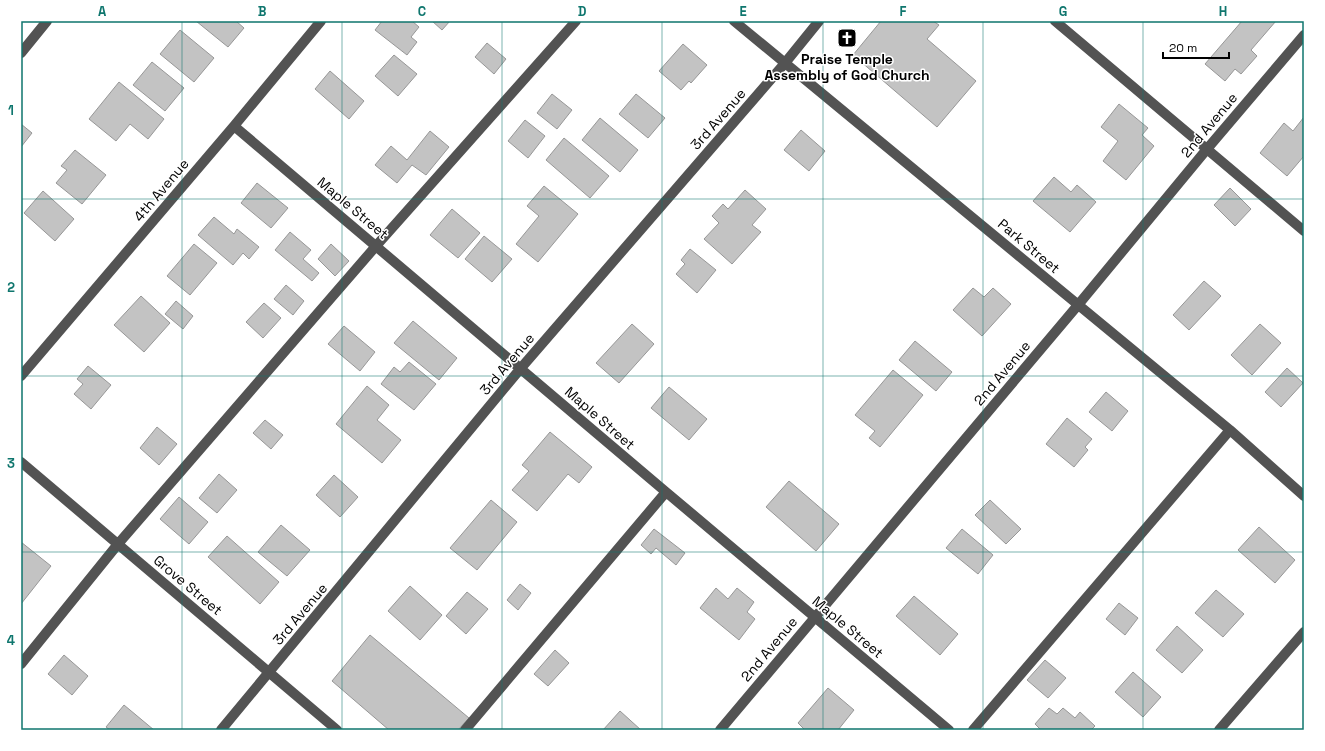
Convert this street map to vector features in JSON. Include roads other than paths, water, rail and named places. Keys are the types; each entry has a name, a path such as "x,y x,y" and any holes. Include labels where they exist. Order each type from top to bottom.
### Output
{"street":[{"path":"21,53 47,21"},
{"name":"4th Avenue","path":"21,376 234,126 321,21"},
{"path":"21,664 118,544 376,246 576,21"},
{"name":"Park Street","path":"734,21 1230,430 1304,496"},
{"name":"3rd Avenue","path":"221,730 521,368 785,63 819,21"},
{"path":"1055,21 1304,231"},
{"name":"2nd Avenue","path":"720,730 1078,305 1206,149 1304,35"},
{"name":"Maple Street","path":"234,126 949,730"},
{"path":"973,730 1230,430"},
{"name":"Grove Street","path":"21,462 338,730"},
{"path":"465,730 666,492"},
{"path":"1219,730 1304,632"}],"place":[{"name":"Praise Temple Assembly of God Church","path":"847,38"}]}
